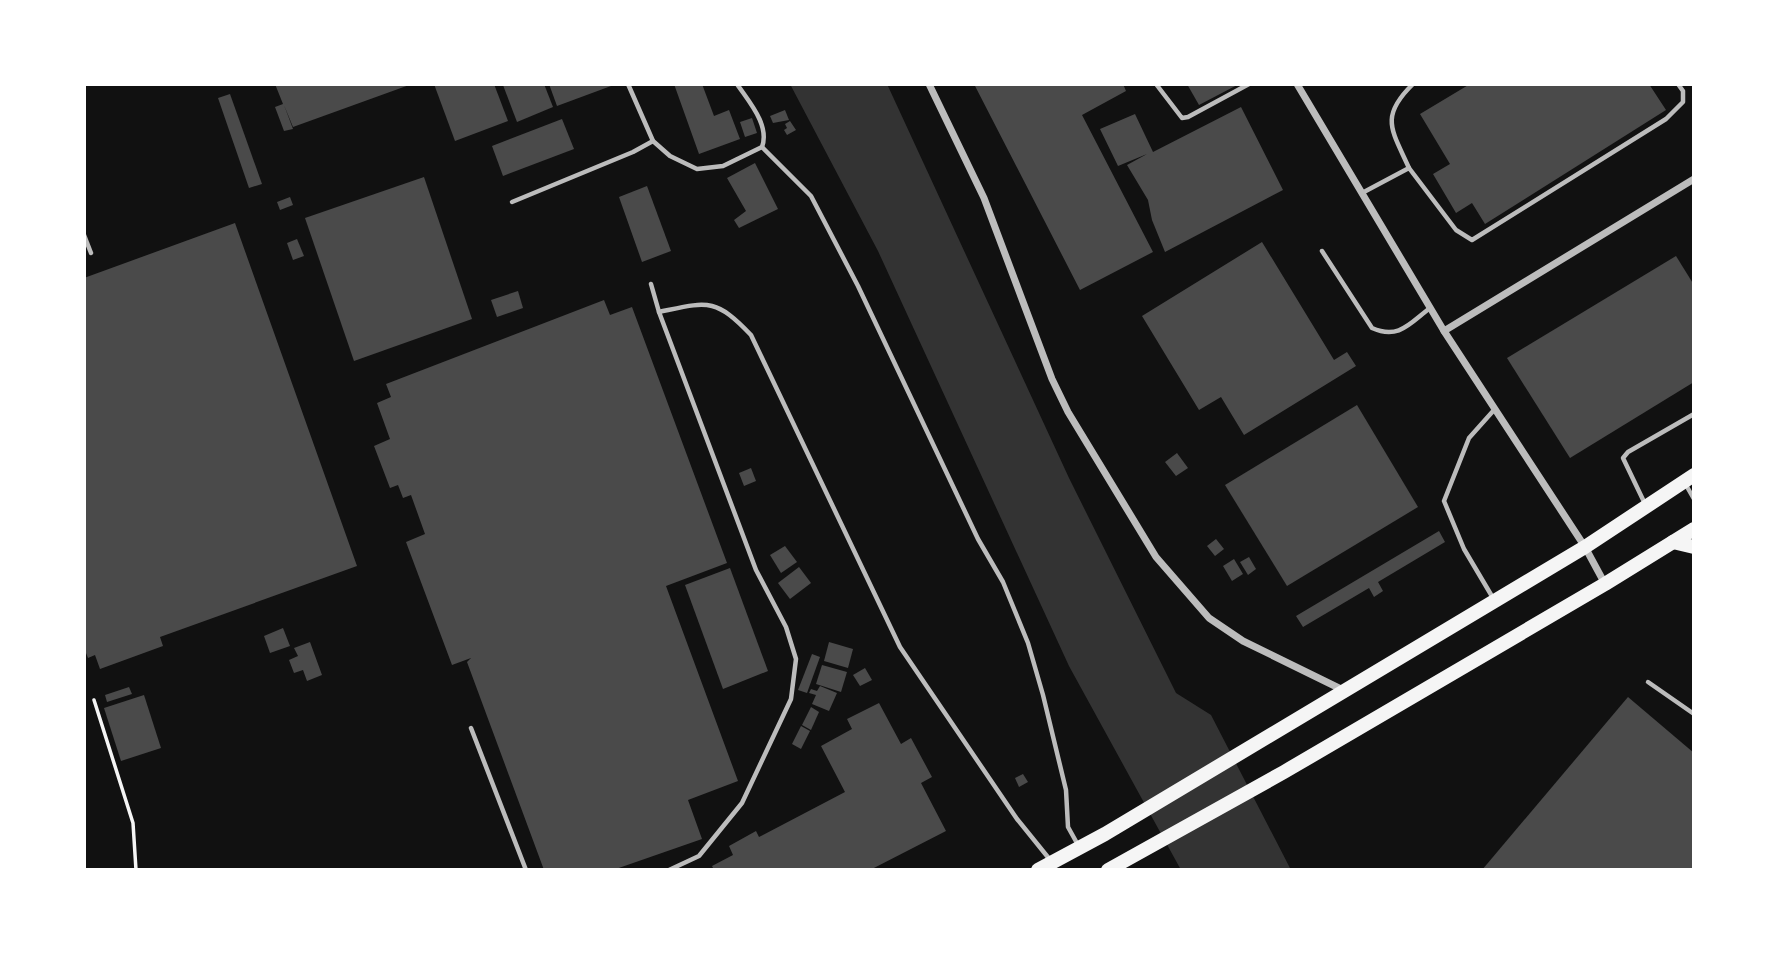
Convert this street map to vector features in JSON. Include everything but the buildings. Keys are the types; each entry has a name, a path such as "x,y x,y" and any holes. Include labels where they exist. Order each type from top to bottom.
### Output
{"main road":[{"path":"1040,867 1105,834 1495,602 1585,547 1689,478"},
{"path":"1108,870 1284,772 1694,529"},
{"path":"1673,542 1694,547"}],"street":[{"path":"929,84 984,198 1052,379 1068,412 1156,557 1209,618 1243,641 1345,691"},
{"path":"1297,84 1444,331 1585,547 1605,584"},
{"path":"1444,331 1694,179"}],"lane":[{"path":"628,84 653,141 670,156 697,169 723,166 762,148 765,137 757,114 737,84"},
{"path":"1156,84 1182,118 1249,84"},
{"path":"1413,84 1395,102 1391,114 1392,131 1409,168 1456,230 1472,240 1676,111 1683,102 1683,92 1678,84"},
{"path":"512,202 633,152 653,141"},
{"path":"762,148 811,196 858,286 978,539 1003,582 1028,643 1040,682 1066,790 1068,827 1080,847"},
{"path":"1362,193 1409,168"},
{"path":"84,235 91,253"},
{"path":"1322,251 1372,328 1384,333 1398,332 1430,308"},
{"path":"651,284 659,313 756,570 786,628 796,659 791,699 743,803 699,856 668,870"},
{"path":"659,313 698,304 715,305 732,315 751,335 900,647 1017,819 1040,867"},
{"path":"1495,409 1469,438 1444,501 1464,550 1495,602"},
{"path":"1646,507 1623,458 1628,452 1694,414"},
{"path":"1689,478 1694,499"},
{"path":"1648,682 1694,714"},
{"path":"471,729 526,870"}],"path":[{"path":"94,700 134,822 136,870"}],"shaded area":[{"path":"790,84 887,84 1069,478 1176,693 1211,715 1291,870 1181,870 1069,666 878,251"}]}
